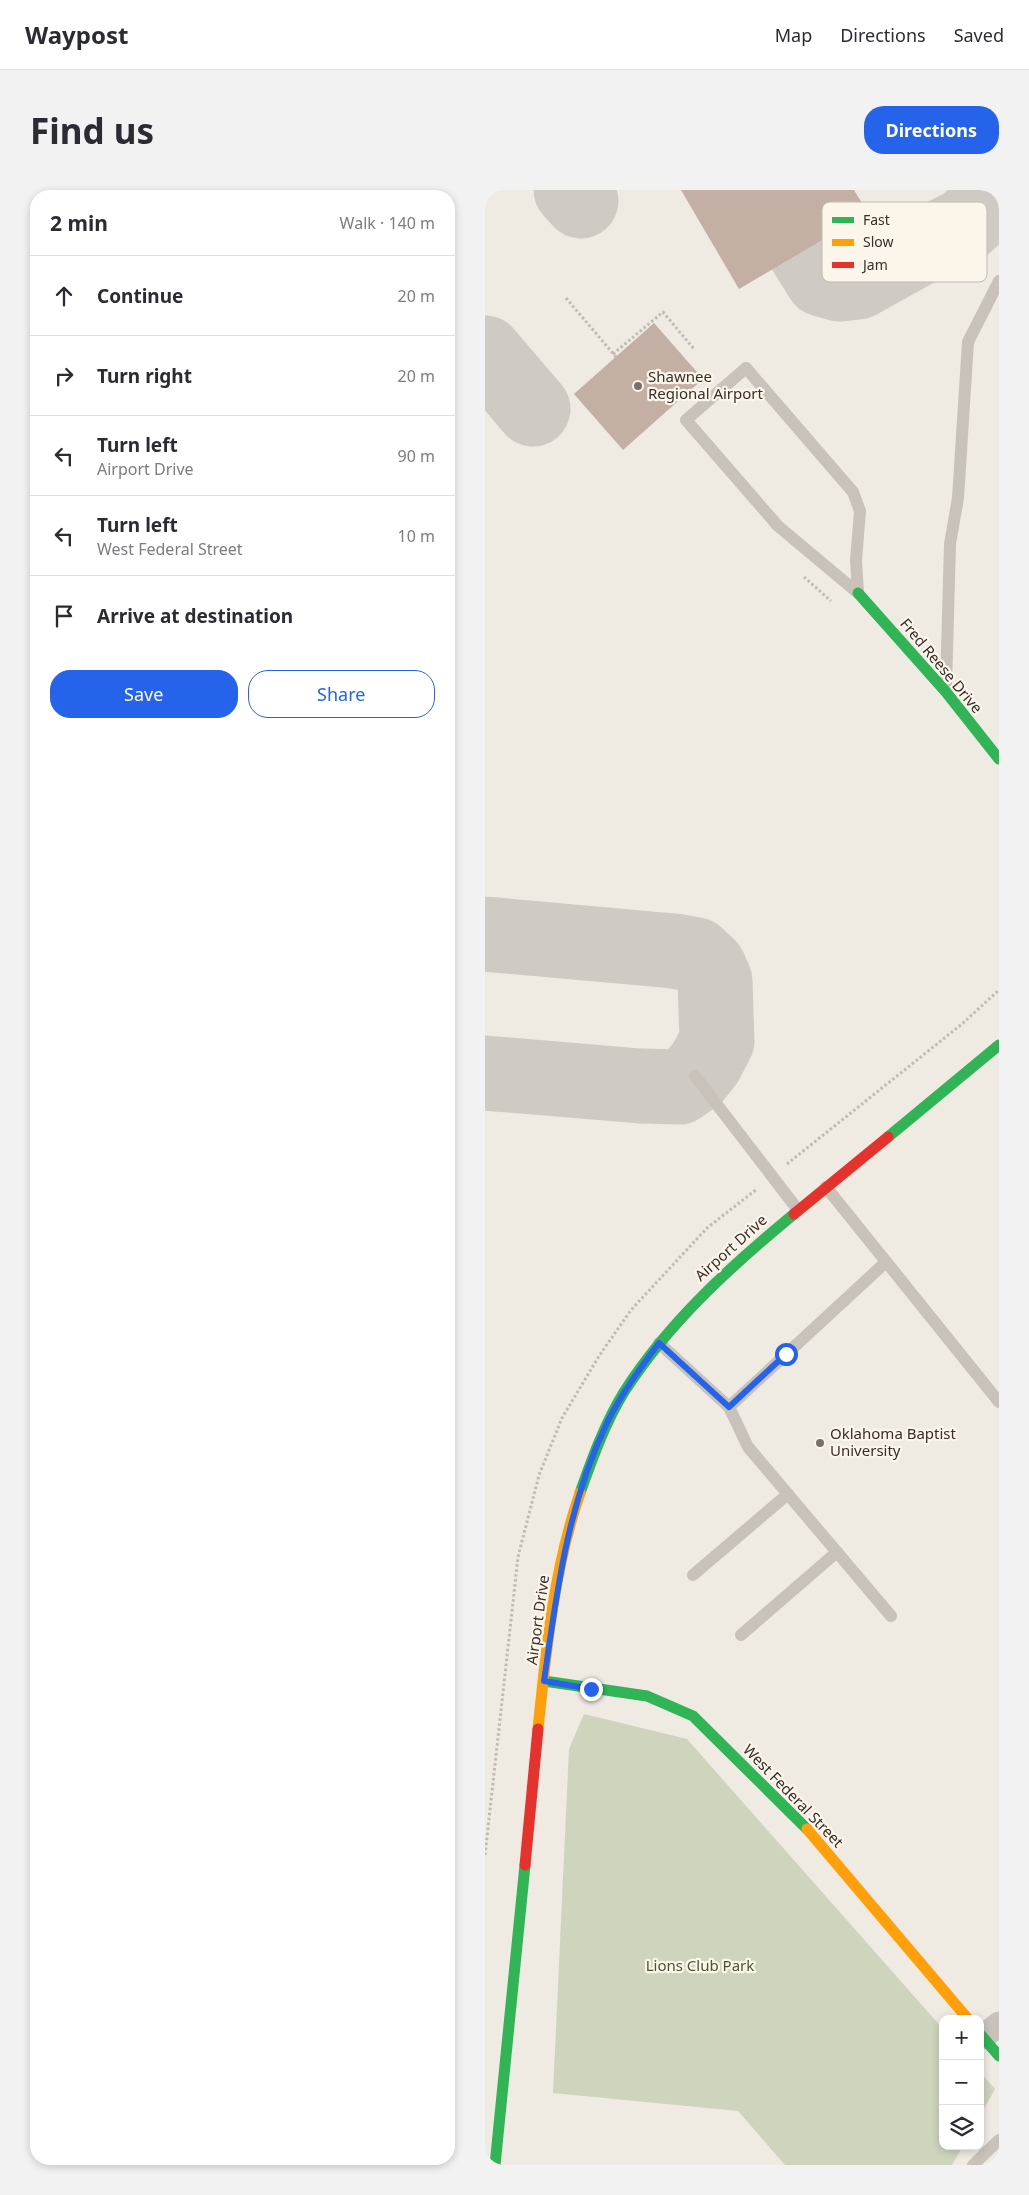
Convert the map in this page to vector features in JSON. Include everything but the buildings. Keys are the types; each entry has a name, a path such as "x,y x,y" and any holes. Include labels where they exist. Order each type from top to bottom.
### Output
{"street":[{"name":"Fred Reese Drive","path":"858,593 946,692 999,759"},
{"name":"Airport Drive","path":"495,2165 544,1681 561,1562 581,1488 607,1423 634,1377 659,1343 707,1289 747,1252 999,1045"},
{"name":"West Federal Street","path":"544,1681 647,1696 693,1716 815,1837 972,2015"},
{"name":"West Federal Street","path":"984,2030 999,2056"}],"lane":[{"path":"946,692 949,544 958,498 967,342 999,281"},
{"path":"746,368 853,492 860,511 856,560 858,593 778,526 686,420 746,368"},
{"path":"695,1076 798,1210"},
{"path":"826,1187 999,1402"},
{"path":"729,1407 887,1262"},
{"path":"659,1343 729,1407 748,1447 891,1616"},
{"path":"693,1575 788,1494"},
{"path":"741,1635 837,1552"},
{"path":"973,2165 999,2140"}],"path":[{"path":"567,298 615,356 663,312 694,349"},
{"path":"795,1158 962,1024 999,990"}],"green space":[{"name":"Lions Club Park","path":"584,1714 687,1739 939,2024 939,2150 961,2150 952,2165 785,2165 738,2111 553,2093 569,1749"},
{"path":"984,2077 995,2089 984,2109"}],"taxiway":[{"path":"571,190 581,201"},
{"path":"986,202 993,190"},
{"path":"804,250 822,279"},
{"path":"833,282 840,284 858,282"},
{"path":"485,353 533,409"},
{"path":"485,934 674,951 696,955 709,967 715,981 717,1041 706,1062 695,1076 679,1087 640,1086 485,1073"}],"traffic: fast":[{"path":"858,593 946,692 999,759"},
{"path":"888,1137 999,1045"},
{"path":"580,1493 594,1454 611,1416 624,1392 642,1366 702,1297 747,1254 794,1214"},
{"path":"544,1681 647,1696 693,1716 807,1829"},
{"path":"495,2165 525,1865"},
{"path":"984,2039 999,2056"}],"traffic: slow":[{"path":"538,1729 557,1580 571,1521 580,1493"},
{"path":"807,1829 965,2015"}],"traffic: jam":[{"path":"794,1214 888,1137"},
{"path":"525,1865 538,1729"}],"place":[{"name":"Shawnee Regional Airport","path":"638,386"},
{"name":"Oklahoma Baptist University","path":"820,1443"}],"route":[{"path":"591,1689 544,1681 561,1562 581,1488 607,1423 625,1392 659,1343 729,1407 786,1354"}]}
